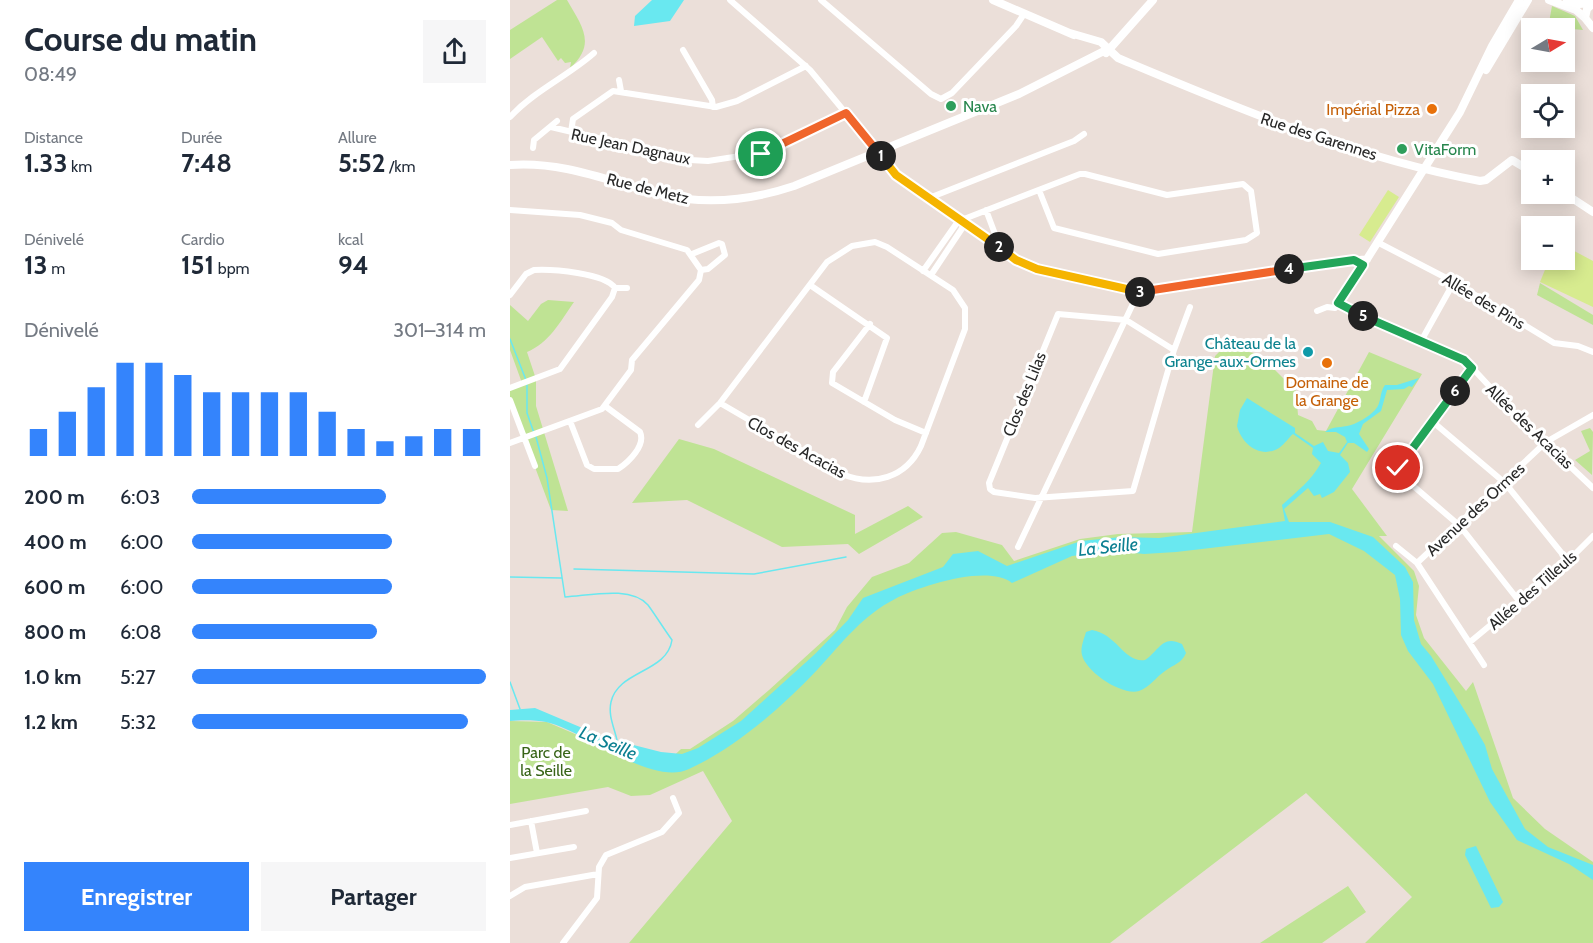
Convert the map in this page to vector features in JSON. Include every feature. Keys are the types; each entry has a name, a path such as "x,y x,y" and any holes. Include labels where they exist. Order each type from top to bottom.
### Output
{"main road":[{"name":"Rue de Metz","path":"510,165 561,166 664,195 719,201 778,192 1019,94 1108,49 1153,0"},
{"path":"1549,0 1576,10 1593,28"},
{"path":"1567,0 1579,4 1593,3"},
{"path":"1586,18 1587,9 1593,3"}],"street":[{"path":"730,0 806,66 896,175 1016,260 1037,269 1138,292 1354,260 1365,262"},
{"path":"821,0 935,97 948,97 1016,26 1024,14"},
{"name":"Rue des Garennes","path":"993,0 1070,33 1101,42 1118,58 1272,121 1424,169 1480,181 1489,178 1512,160 1521,165"},
{"path":"1466,101 1492,46 1519,0"},
{"path":"1317,312 1327,307 1335,308 1424,169 1527,0"},
{"path":"683,50 712,100 713,107"},
{"path":"510,117 520,106 567,75 594,53"},
{"path":"571,132 573,119 609,92 713,107 737,101 806,66"},
{"path":"619,80 621,92"},
{"name":"Rue Jean Dagnaux","path":"551,126 690,160 708,161 766,152 846,113"},
{"name":"Rue Jean Dagnaux","path":"533,148 534,140 557,121"},
{"path":"929,198 1074,141 1084,134"},
{"path":"923,271 962,222 986,210 1040,190 1085,174 1167,195 1244,184 1251,191 1260,235 1246,240 1154,253 1054,228 1040,190"},
{"path":"1575,200 1593,212"},
{"path":"510,210 592,216 612,222 621,230 682,248 692,254 702,270 700,277 662,328 655,329 632,360 631,370 605,406 510,443"},
{"path":"986,210 995,234 992,242"},
{"path":"930,275 962,222"},
{"name":"Allée des Pins","path":"1377,242 1454,282 1554,343 1578,346 1593,352"},
{"path":"692,254 718,243 722,244 726,255 708,269 702,270"},
{"name":"Clos des Acacias","path":"698,425 720,403 832,259 863,243 881,244 957,294 964,305 967,319 915,458 900,472 887,478 861,480 842,474 720,403"},
{"path":"510,295 526,274 534,270 594,276 607,280 615,288 627,288"},
{"path":"1420,343 1454,282"},
{"path":"810,285 870,324 884,334 888,340 864,402"},
{"path":"510,388 556,372 564,366 612,297 615,288"},
{"path":"1018,547 1138,292"},
{"name":"Allée des Acacias","path":"1338,303 1420,343 1464,360 1593,488"},
{"name":"Clos des Lilas","path":"1174,350 1126,320 1062,313 1055,318 989,487 994,492 1041,498 1128,492 1135,489 1174,350 1190,307"},
{"path":"870,324 831,376 837,388 895,420 926,433"},
{"path":"1472,368 1397,472 1458,525 1519,601"},
{"path":"510,400 535,466"},
{"path":"570,421 587,465 594,469 618,469 642,444 643,438 640,432 605,406"},
{"name":"Avenue des Ormes","path":"1417,563 1546,442 1593,415"},
{"path":"1432,422 1504,481 1568,561"},
{"name":"Allée des Tilleuls","path":"1470,642 1568,561 1593,536"},
{"path":"1396,546 1417,563 1484,665"},
{"path":"563,943 595,903 599,893 598,874 601,863 611,851 662,832 679,813 672,798"},
{"path":"510,825 586,811"},
{"path":"531,821 537,853"},
{"path":"510,858 574,847"},
{"path":"510,896 525,887 598,874"}],"green space":[{"path":"557,0 567,0 582,27 585,43 578,59 570,68 571,62 565,63 561,58 558,61 542,37 510,59 510,30"},
{"path":"1552,6 1575,16 1583,30 1575,29 1575,18 1550,18"},
{"path":"1388,190 1399,197 1370,242 1359,235"},
{"path":"1575,251 1593,261 1593,307 1540,282 1545,270 1575,270"},
{"path":"1540,283 1593,315 1593,325 1537,295"},
{"path":"548,300 574,302 548,337 527,352 536,379 536,406 568,511 551,510 510,400 510,388 522,383 510,350 510,305 528,321 541,304"},
{"name":"Parc de la Seille","path":"1224,347 1259,354 1296,391 1298,415 1312,421 1317,430 1326,431 1369,352 1422,374 1352,489 1387,536 1379,536 1414,571 1419,586 1416,615 1424,638 1466,691 1473,682 1513,798 1545,829 1593,862 1593,943 1365,943 1412,897 1306,793 1110,943 629,943 732,821 703,771 650,795 631,796 608,787 510,804 510,721 547,722 659,770 681,749 690,749 733,721 769,690 835,630 847,607 872,577 909,563 942,533 956,532 1002,545 1014,561 1080,539 1118,534 1192,532 1215,356"},
{"path":"1590,428 1593,432 1592,475 1575,460 1590,451 1581,431"},
{"path":"679,439 714,449 855,515 855,534 908,506 923,517 859,554 848,544 782,547 687,500 632,503"},
{"path":"1348,886 1366,912 1322,943 1260,943"}],"water":[{"path":"652,0 684,0 670,21 634,26 635,16"},
{"name":"La Seille","path":"1419,378 1412,387 1387,390 1381,411 1363,424 1359,434 1369,449 1367,452 1354,443 1348,443 1340,455 1348,463 1350,472 1334,492 1322,498 1320,494 1314,496 1308,488 1284,509 1289,522 1330,522 1373,537 1405,567 1413,582 1414,620 1421,644 1431,656 1485,745 1492,769 1525,829 1548,847 1593,865 1593,880 1569,864 1517,840 1490,802 1433,684 1408,651 1401,635 1400,599 1395,575 1364,551 1329,534 1176,552 1144,554 1117,551 1072,556 1012,583 1001,578 971,576 920,588 895,599 873,613 789,698 741,738 707,760 674,773 657,771 618,756 562,727 546,722 510,721 510,710 535,708 606,738 661,752 682,754 698,748 741,721 815,654 848,620 863,598 943,567 953,554 978,551 1007,566 1081,541 1121,537 1159,538 1285,521 1282,505 1308,480 1321,463 1312,454 1313,448 1293,434 1279,448 1272,451 1259,451 1248,444 1237,426 1240,410 1247,398 1295,428 1295,433 1314,446 1323,442 1328,451 1339,453 1347,442 1345,437 1336,432 1325,432 1354,424 1370,415 1380,401 1385,385 1397,385"},
{"path":"1092,630 1108,637 1131,657 1138,660 1145,660 1161,645 1170,641 1182,644 1186,653 1180,662 1143,689 1132,692 1123,690 1097,675 1085,662 1082,655 1082,644 1086,632"},
{"path":"1476,846 1503,902 1499,907 1491,908 1465,855 1466,849"}],"waterway":[{"path":"510,339 526,380"},
{"path":"527,385 527,413 534,433"},
{"name":"La Seille","path":"536,437 547,478 565,597 608,593 631,595 648,605 672,640 668,651 661,659 623,683 615,692 610,712 617,740"},
{"path":"574,569 754,574 846,557"},
{"path":"510,577 561,578"},
{"path":"510,682 520,709"}],"place":[{"name":"Nava","path":"951,106"},
{"name":"Impérial Pizza","path":"1432,109"},
{"name":"VitaForm","path":"1402,149"},
{"name":"Château de la Grange-aux-Ormes","path":"1308,352"},
{"name":"Domaine de la Grange","path":"1327,363"}],"route":[{"path":"761,154 846,113 896,175 1016,260 1044,271 1130,292 1145,292 1357,261 1363,265 1338,303 1346,309 1420,343 1464,360 1472,368 1398,468"}]}
